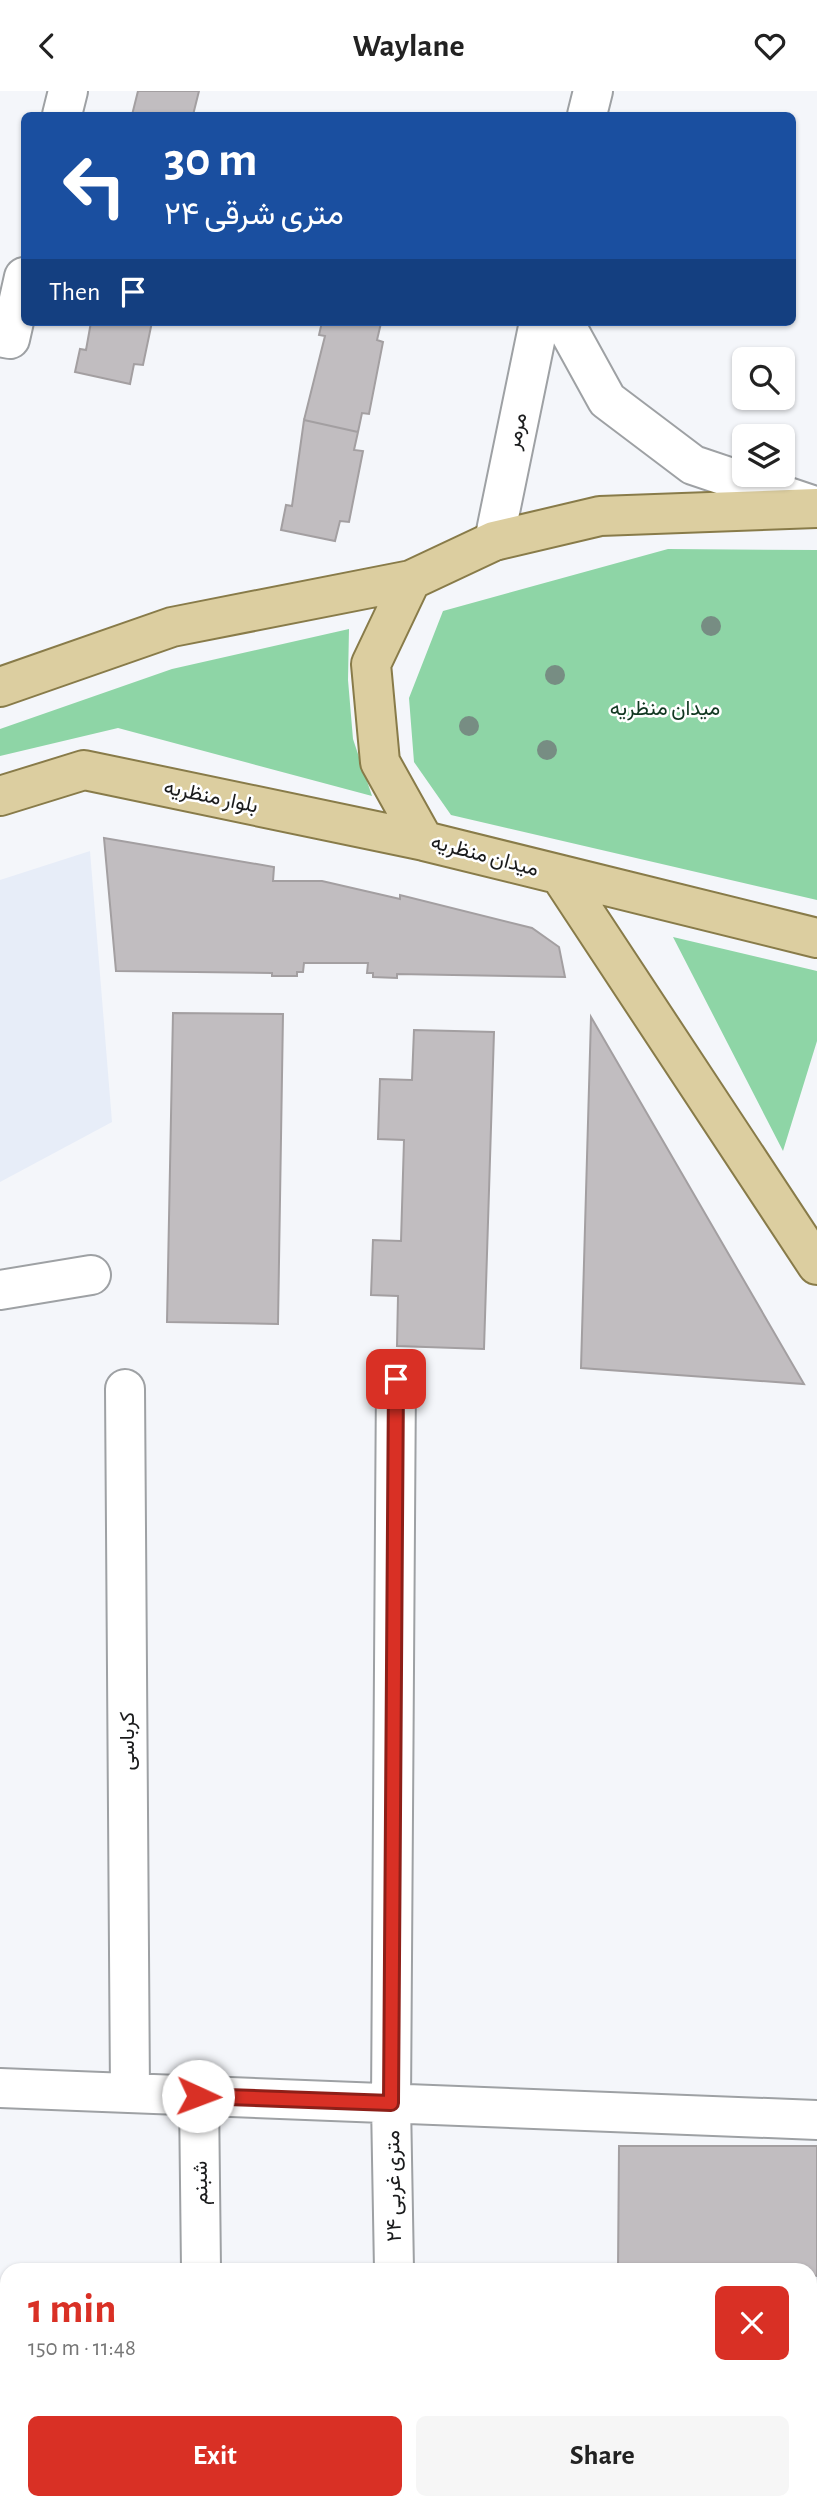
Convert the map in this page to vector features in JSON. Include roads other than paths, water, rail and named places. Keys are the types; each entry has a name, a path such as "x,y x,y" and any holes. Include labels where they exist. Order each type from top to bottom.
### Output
{"main road":[{"path":"0,687 172,627 411,580 494,541 600,516 816,504"},
{"name":"ميدان منظریه","path":"411,580 371,664 380,762 424,841 817,938"},
{"name":"بلوار منظریه","path":"0,796 84,770 424,841"},
{"path":"560,875 817,1265"}],"street":[{"path":"63,112 68,91"},
{"path":"588,112 593,91"},
{"path":"5,338 21,287"},
{"name":"مرمر","path":"494,541 538,326"},
{"path":"566,326 607,400 693,465 816,504"},
{"path":"0,1290 91,1276"},
{"name":"۲۴ متری غربی","path":"394,2263 391,2103 396,1379"},
{"name":"کرباسی","path":"125,1389 130,2093"},
{"path":"0,2088 817,2120"},
{"name":"شبنم","path":"198,2096 201,2263"}],"park label":[{"name":"میدان منظریه","path":"665,708"}]}
